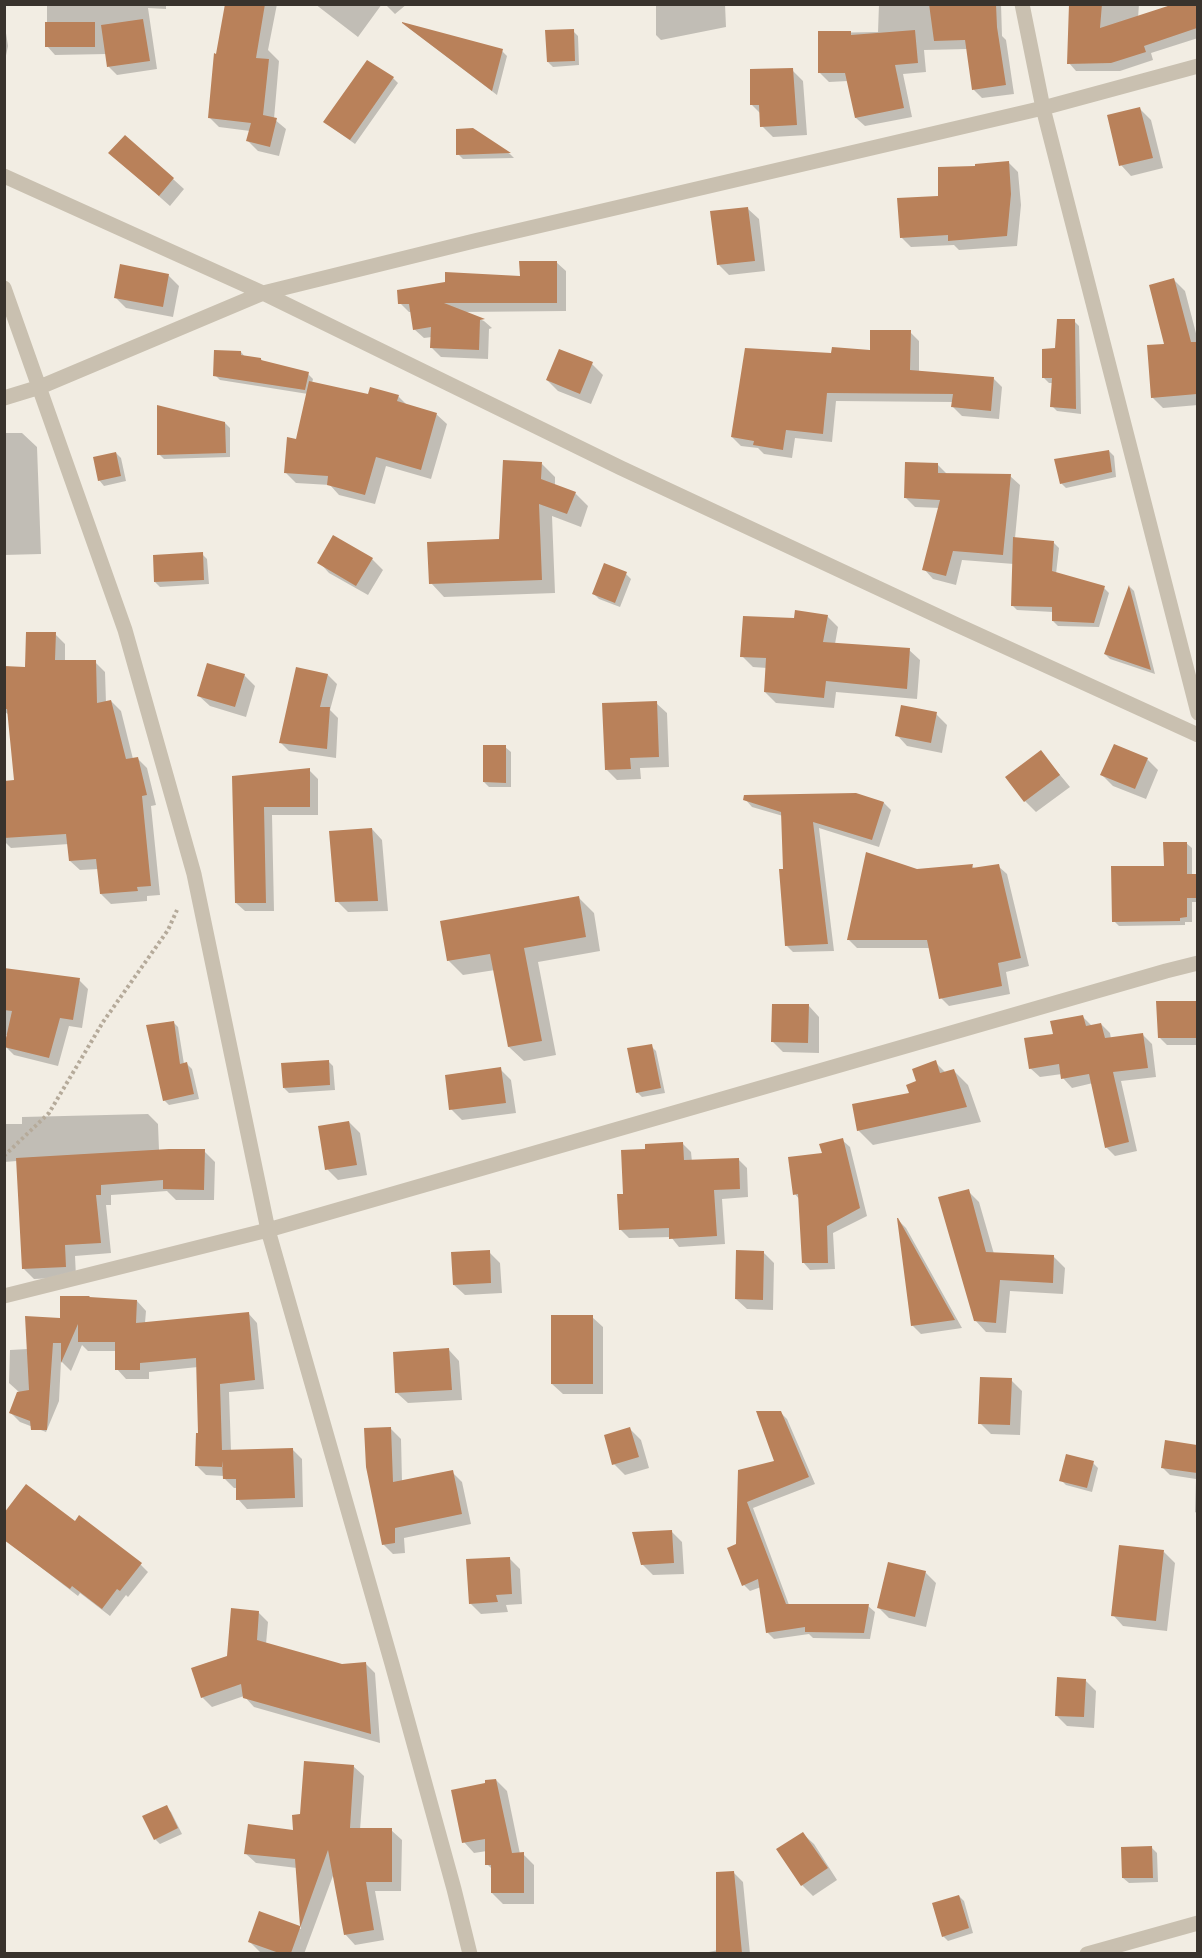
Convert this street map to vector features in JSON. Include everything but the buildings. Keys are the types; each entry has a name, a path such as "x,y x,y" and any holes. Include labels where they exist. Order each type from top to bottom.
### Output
{"street":[{"path":"1022,4 1043,108 1197,713"},
{"path":"4,398 40,387 263,293 1043,108 1197,66"},
{"path":"4,176 263,293 621,468 1197,735"},
{"path":"4,288 125,630 194,874 268,1230 404,1709 470,1953"},
{"path":"4,1296 268,1230 1197,963"},
{"path":"1087,1953 1197,1923"}],"path":[{"path":"4,1156 49,1113 103,1022 168,930 194,874"}]}
